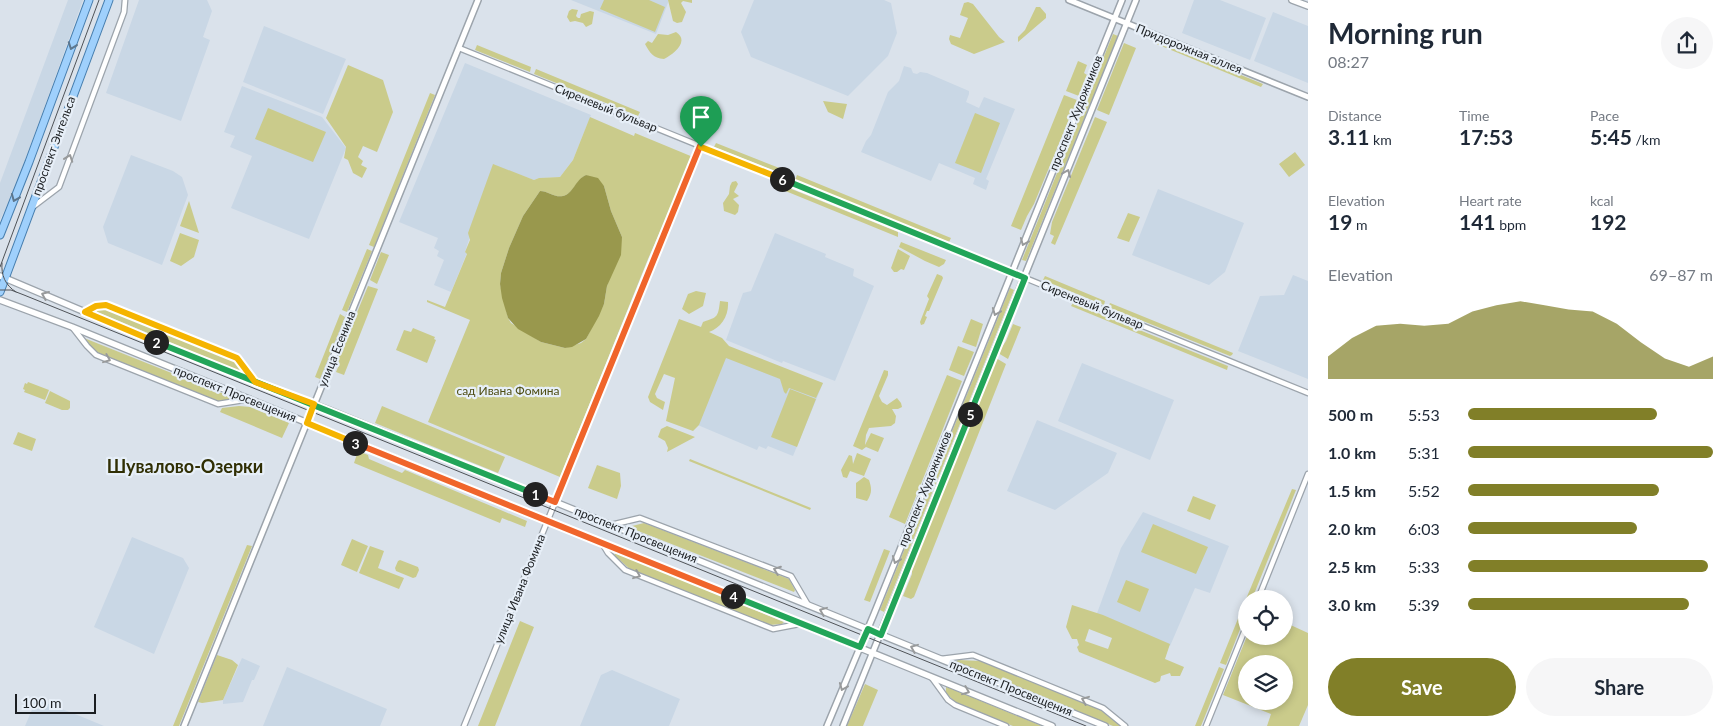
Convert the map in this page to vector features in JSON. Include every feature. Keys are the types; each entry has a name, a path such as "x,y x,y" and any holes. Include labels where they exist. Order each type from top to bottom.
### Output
{"main road":[{"name":"проспект Энгельса","path":"0,235 89,0"},
{"name":"проспект Энгельса","path":"0,292 3,277 109,0"},
{"path":"1292,0 1308,6"},
{"name":"проспект Просвещения","path":"3,277 255,382 314,404 1105,726"},
{"name":"проспект Просвещения","path":"0,300 72,327 1052,726"}],"street":[{"path":"30,209 59,186 124,12 125,0"},
{"name":"улица Есенина","path":"184,726 478,0"},
{"name":"Придорожная аллея","path":"1069,0 1308,97"},
{"name":"проспект Художников","path":"827,726 1122,0"},
{"name":"проспект Художников","path":"843,726 1136,0"},
{"name":"Сиреневый бульвар","path":"459,48 1308,393"},
{"name":"улица Ивана Фомина","path":"464,726 700,146"},
{"path":"85,312 96,306 106,305 138,317 237,358 255,382"},
{"path":"72,327 96,355 218,404 250,400"},
{"path":"1262,590 1308,474"},
{"path":"611,525 640,518 791,576 808,605"},
{"path":"602,543 625,570 773,628 800,623"},
{"path":"1206,726 1239,645"},
{"path":"940,659 973,655 1103,708 1125,726"},
{"path":"931,677 951,703 1006,726"}],"shaded area":[{"path":"68,0 83,0 16,186 0,220 0,183"},
{"path":"139,0 207,0 212,11 203,37 210,40 181,121 106,93"},
{"path":"571,0 669,0 656,34"},
{"path":"754,0 884,0 891,3 897,33 888,56 848,96 751,57 741,32"},
{"path":"1194,0 1220,0 1266,18 1250,60 1182,33"},
{"path":"1273,12 1308,26 1308,83 1254,61"},
{"path":"264,26 346,59 323,114 243,82"},
{"path":"465,63 591,115 573,160 560,177 534,180 493,165 465,252 467,253 451,292 434,285 444,260 437,256 439,251 434,248 438,238 399,222"},
{"path":"904,66 911,68 913,73 927,73 969,91 966,102 979,108 984,97 1015,109 986,179 989,181 986,190 973,184 975,178 939,163 931,181 861,152 871,135 888,92 899,81"},
{"path":"242,86 322,117 346,148 309,239 231,208 252,156 230,147 235,136 224,132"},
{"path":"131,155 173,171 182,177 188,195 162,265 108,243 103,227"},
{"path":"586,175 598,178 604,186 611,211 622,237 621,255 607,286 604,304 599,316 586,339 572,347 565,348 541,342 518,329 508,318 502,298 501,273 509,248 523,216 540,191 557,196 566,195"},
{"path":"1158,189 1244,223 1225,272 1209,285 1132,255"},
{"path":"775,233 826,254 825,257 854,269 853,276 874,286 835,381 783,361 782,363 726,340 743,293 751,291"},
{"path":"1293,275 1308,281 1308,379 1238,351 1260,296 1284,295"},
{"path":"721,350 823,383 793,456 768,446 766,449 759,446 757,450 693,423"},
{"path":"1082,363 1174,400 1150,460 1058,421"},
{"path":"1037,420 1117,453 1108,473 1055,510 1007,491"},
{"path":"1143,512 1229,546 1210,593 1195,588 1170,646 1096,616 1121,548"},
{"path":"132,537 183,558 189,568 154,654 94,627"},
{"path":"242,658 260,666 243,702 223,704 223,700"},
{"path":"287,667 387,709 380,726 263,726"},
{"path":"612,670 680,699 669,726 580,726 601,675"},
{"path":"33,698 104,726 25,726 34,705 28,702"}],"green space":[{"path":"604,0 649,0 665,7 655,32 600,9"},
{"path":"668,0 692,0 692,3 683,1 681,3 686,12 682,22 677,23 673,21"},
{"path":"964,3 973,4 1005,42 974,54 951,44 950,35 960,38 968,18 960,15"},
{"path":"1036,7 1040,7 1046,14 1046,18 1018,42 1018,37 1025,30"},
{"path":"572,9 578,10 576,16 578,18 580,18 581,14 590,11 594,12 592,24 586,27 583,23 570,22 567,17"},
{"path":"676,32 680,36 681,43 676,51 664,59 652,54 645,44 648,41 652,43 658,34 668,35"},
{"path":"1113,34 1118,36 1026,261 1022,260"},
{"path":"1155,40 1263,84 1261,87 1154,43"},
{"path":"1124,43 1136,48 1109,115 1097,110"},
{"path":"477,45 531,67 530,72 475,50"},
{"path":"1078,61 1087,65 1084,73 1087,75 1079,96 1066,91"},
{"path":"348,65 383,80 393,112 377,152 363,146 358,157 363,161 361,165 367,168 362,178 353,173 348,160 344,158 346,147 326,118"},
{"path":"536,69 640,112 638,116 534,74"},
{"path":"430,93 435,95 374,247 369,245"},
{"path":"1064,95 1077,100 1034,204 1021,230 1011,226"},
{"path":"823,101 847,104 843,119 828,112"},
{"path":"268,108 326,132 313,162 255,139"},
{"path":"975,113 1000,123 981,173 955,163"},
{"name":"сад Ивана Фомина","path":"590,117 634,136 635,133 693,157 648,259 560,477 428,422 470,320 427,302 427,300 445,307 467,254 465,252 470,240 468,233 493,164 534,180 560,177 573,160","holes":["586,175 604,186 611,211 622,237 607,286 604,304 586,339 581,343 565,348 541,342 511,323 508,318 500,284 501,273 509,248 523,216 540,191 557,196 566,195"]},
{"path":"1095,117 1107,122 1055,245 1051,243 1054,236 1050,234 1052,222"},
{"path":"716,143 787,171 785,175 714,147"},
{"path":"1295,152 1305,165 1289,177 1279,164"},
{"path":"797,175 951,238 949,242 795,180"},
{"path":"736,181 738,184 734,192 739,196 733,199 739,205 738,212 735,215 724,211 723,203 729,194 732,182"},
{"path":"784,186 898,232 898,237 783,190"},
{"path":"189,201 199,233 180,226"},
{"path":"1128,213 1140,217 1129,242 1117,238"},
{"path":"180,233 199,240 194,257 181,266 170,261"},
{"path":"901,242 946,260 939,267 899,247"},
{"path":"367,249 372,251 347,312 342,310"},
{"path":"898,249 910,256 904,270 901,269 894,272 891,268"},
{"path":"381,252 389,255 377,284 370,280"},
{"path":"937,274 943,278 929,311 927,311 924,324 921,325 920,322 929,299 927,296"},
{"path":"1045,276 1105,301 1104,305 1043,280"},
{"path":"368,286 378,289 344,375 336,372 339,365 336,363"},
{"path":"1010,288 1014,290 884,612 880,610"},
{"path":"696,291 706,293 703,306 689,314 682,309 688,294"},
{"path":"720,301 728,302 726,317 717,328 709,332 722,338 729,346 823,383 816,398 789,388 786,394 780,379 726,358 699,425 693,431 666,421 675,378 664,374 655,394 657,398 665,402 663,410 650,402 648,397 679,319 701,327 703,322 716,316"},
{"path":"1073,303 1228,366 1227,370 1071,306"},
{"path":"1110,303 1233,353 1230,356 1108,307"},
{"path":"108,308 235,360 244,373 97,312 97,310"},
{"path":"340,314 345,317 320,379 315,377"},
{"path":"971,319 983,324 976,347 962,342"},
{"path":"1013,324 1021,327 1008,359 998,353 1006,341"},
{"path":"413,328 435,337 434,339 436,340 427,363 396,350 404,330 411,332"},
{"path":"84,338 234,398 233,400 219,402 97,353"},
{"path":"958,346 974,352 964,376 949,370"},
{"path":"996,358 1006,364 914,597 911,599 903,596 912,574 912,567"},
{"path":"884,370 888,371 888,375 879,396 882,402 887,405 897,398 902,407 892,409 896,416 895,423 891,426 869,428 865,445 871,433 884,438 878,452 866,447 862,450 853,446"},
{"path":"947,375 962,381 905,524 889,517"},
{"path":"28,382 49,390 45,400 24,392 25,383 27,384"},
{"path":"790,389 816,399 797,447 771,437"},
{"path":"50,391 70,401 70,408 62,410 45,403"},
{"path":"382,406 505,457 498,473 375,423"},
{"path":"250,407 289,423 282,438 220,412 222,408"},
{"path":"667,426 695,437 667,452 668,448 665,441 658,437 661,429"},
{"path":"18,432 36,439 32,451 13,444"},
{"path":"358,451 368,455 369,459 402,473 405,470 527,521 525,527 502,518 500,523 354,463"},
{"path":"857,453 871,459 864,476 850,471 847,478 843,477 841,470 849,455 852,456 853,464"},
{"path":"690,459 811,508 810,510 689,461"},
{"path":"597,465 620,473 621,486 617,499 588,488"},
{"path":"864,477 869,480 871,488 867,501 856,498 856,483"},
{"path":"1292,489 1296,490 1256,590 1250,590"},
{"path":"1193,496 1216,505 1210,520 1187,511"},
{"path":"644,523 789,579 795,590 794,592 628,527"},
{"path":"1153,524 1208,547 1196,574 1141,552"},
{"path":"352,539 368,546 357,572 341,565"},
{"path":"247,545 252,546 179,726 173,726"},
{"path":"370,546 384,551 378,568 404,578 399,589 359,573"},
{"path":"884,549 890,551 870,602 864,600"},
{"path":"616,553 784,622 782,624 769,625 631,570 614,555"},
{"path":"400,560 418,567 419,570 416,577 413,578 396,571 395,568"},
{"path":"1126,580 1149,589 1140,612 1117,602"},
{"path":"1072,605 1103,615 1170,644 1165,659 1184,667 1180,676 1171,676 1170,673 1161,676 1160,681 1155,683 1079,652 1077,639 1072,639 1066,627","holes":["1089,629 1112,638 1108,649 1085,641"]},
{"path":"1238,619 1238,634 1226,665 1220,663"},
{"path":"520,621 534,627 495,726 478,726"},
{"path":"1293,626 1308,633 1308,705 1299,726 1267,726 1271,714 1261,710 1293,710 1293,655 1239,655 1243,645 1293,645"},
{"path":"217,655 232,660 238,665 223,700 198,702"},
{"path":"1238,658 1238,701 1223,695"},
{"path":"956,661 981,661 1103,711 1121,726 1113,726 957,663"},
{"path":"1219,667 1224,669 1201,726 1195,726"},
{"path":"865,684 878,690 863,726 847,726"},
{"path":"946,687 1042,726 1013,726 956,703 946,693"}],"tram line":[{"path":"0,267 99,0"},
{"path":"2,263 4,279 16,292"},
{"path":"0,290 11,290 24,295 1086,726"}],"district":[{"name":"Шувалово-Озерки","path":"185,467"}],"route":[{"path":"701,147 555,502 314,404 255,382 85,312 96,306 106,305 237,358 255,382 286,394 314,404 307,423 860,647 868,629 881,635 1025,278 701,147"}]}
